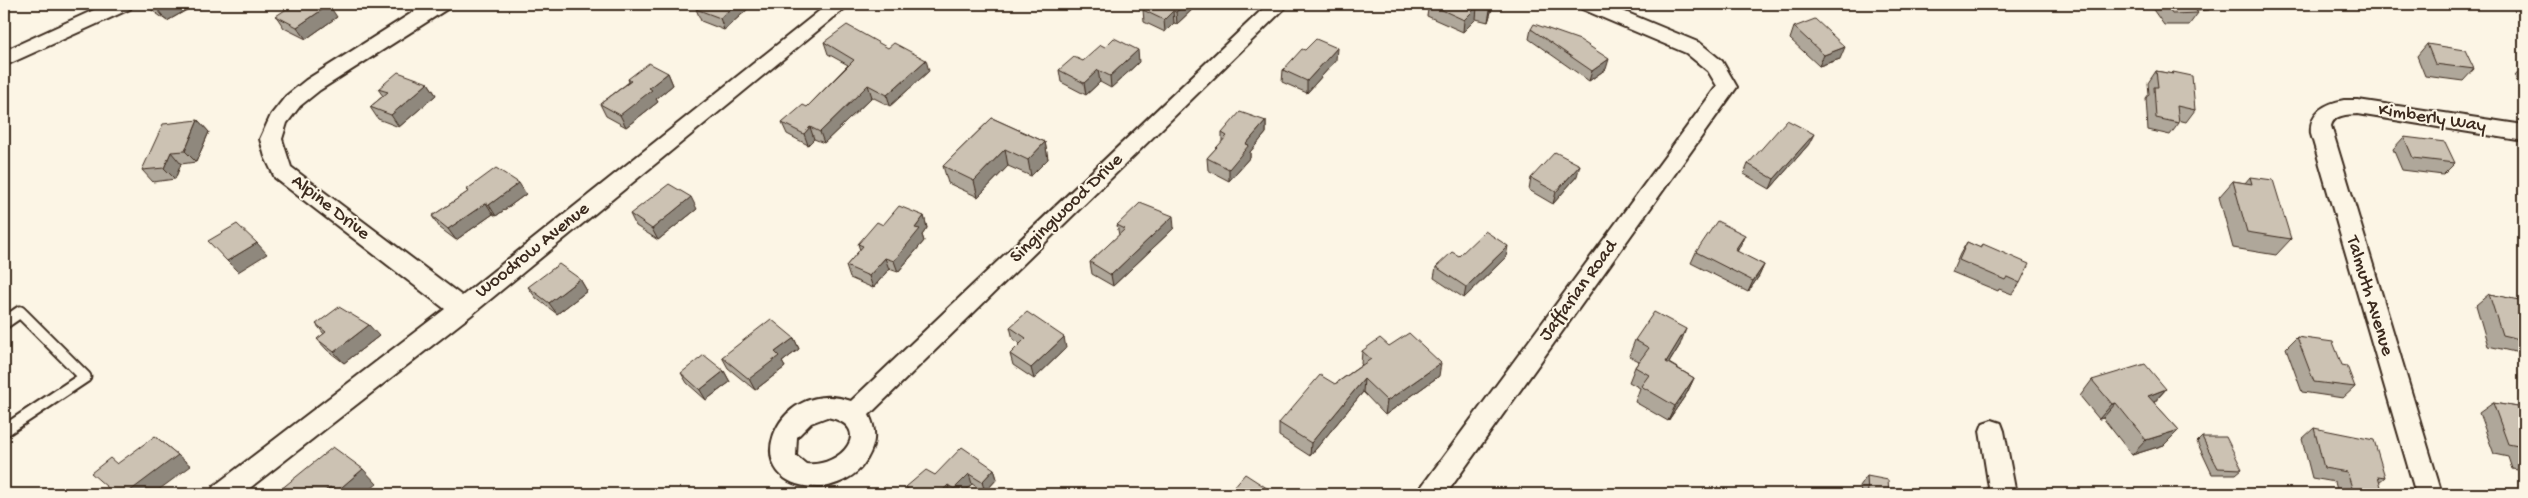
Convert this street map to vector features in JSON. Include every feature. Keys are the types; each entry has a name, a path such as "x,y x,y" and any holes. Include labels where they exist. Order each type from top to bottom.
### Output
{"street":[{"path":"4,59 123,4"},
{"name":"Alpine Drive","path":"440,4 293,100 278,120 272,139 276,157 283,172 462,309"},
{"name":"Woodrow Avenue","path":"223,494 462,309 840,4"},
{"name":"Singingwood Drive","path":"854,414 1279,4"},
{"name":"Jaffarian Road","path":"1431,494 1727,87 1715,66 1693,48 1589,4"},
{"name":"Kimberly Way","path":"2339,108 2358,107 2524,133"},
{"name":"Talmuth Avenue","path":"2339,108 2328,112 2321,119 2321,134 2429,494"},
{"path":"1992,431 2003,494"}],"lane":[{"path":"4,323 20,312 85,377 4,431"}],"building":[{"path":"150,4 166,4 157,9"},
{"path":"294,4 329,5 297,27 276,16"},
{"path":"703,4 736,4 720,18 696,9"},
{"path":"1150,4 1185,4 1176,12 1173,11 1164,20 1143,10"},
{"path":"1429,4 1492,4 1490,10 1477,7 1464,20"},
{"path":"2165,4 2191,4 2198,13 2172,14"},
{"path":"1815,19 1845,47 1824,55 1794,27"},
{"path":"1534,24 1580,40 1609,59 1592,71 1531,29"},
{"path":"847,25 888,48 894,43 926,60 887,95 868,85 820,132 810,127 804,134 782,123 803,105 807,107 854,60 824,42"},
{"path":"1114,38 1138,50 1110,76 1098,70 1084,83 1059,70 1074,57 1083,61 1101,45 1105,47"},
{"path":"1316,39 1337,48 1307,81 1283,70 1302,49 1305,50"},
{"path":"2427,44 2465,50 2474,69 2435,64"},
{"path":"649,63 668,73 649,88 652,90 620,115 600,104 631,81 628,79"},
{"path":"2156,71 2192,76 2195,110 2177,106 2179,123 2156,118 2154,87 2158,87"},
{"path":"398,72 428,83 391,115 370,107 388,92 378,89"},
{"path":"1240,112 1266,121 1246,144 1249,145 1229,169 1207,158 1227,136 1222,133"},
{"path":"992,118 1045,142 1028,160 1005,149 974,181 943,166"},
{"path":"198,120 185,151 171,152 164,168 142,170 163,124"},
{"path":"1787,120 1814,134 1774,179 1748,164"},
{"path":"2404,137 2445,142 2455,163 2413,158"},
{"path":"1555,152 1580,165 1556,192 1531,178"},
{"path":"496,168 519,183 489,205 486,203 448,229 432,216 469,191 466,190"},
{"path":"2250,177 2273,180 2291,239 2247,232 2233,181 2252,184"},
{"path":"669,184 691,197 652,229 630,214"},
{"path":"1140,203 1173,216 1111,275 1090,262 1125,229 1117,225"},
{"path":"899,206 924,216 915,228 920,229 894,261 885,258 869,276 846,266 863,246 858,244 877,222 883,225"},
{"path":"1717,221 1745,235 1735,250 1764,265 1753,281 1696,252"},
{"path":"237,224 257,243 227,261 208,241"},
{"path":"1485,231 1508,246 1466,287 1436,267 1452,252 1459,256"},
{"path":"1967,242 1981,248 1983,244 2029,264 2020,283 2007,277 2005,280 1959,260"},
{"path":"559,264 580,279 549,303 528,287"},
{"path":"2489,294 2524,301 2524,340 2502,335"},
{"path":"339,307 369,325 334,352 317,339 326,332 316,324"},
{"path":"1027,312 1064,337 1031,368 1010,354 1026,338 1010,327"},
{"path":"1654,312 1686,329 1666,362 1694,378 1675,406 1641,386 1649,375 1635,367 1649,348 1635,340"},
{"path":"771,319 794,338 775,352 779,356 749,379 722,357"},
{"path":"1409,333 1441,363 1387,401 1364,379 1311,443 1279,423 1320,375 1335,384 1371,359 1362,351 1380,338 1389,346"},
{"path":"2297,337 2333,342 2342,365 2347,366 2355,387 2314,382"},
{"path":"704,355 724,371 700,390 681,373"},
{"path":"2145,364 2166,389 2148,396 2179,430 2146,440 2116,403 2112,404 2092,380"},
{"path":"2493,403 2524,408 2524,451 2523,447 2508,444"},
{"path":"2314,428 2374,440 2385,477 2378,476 2383,494 2354,494 2347,472 2324,468"},
{"path":"155,436 178,455 126,494 115,494 91,473 110,458 117,464"},
{"path":"2202,437 2226,437 2242,469 2218,468"},
{"path":"333,447 363,469 336,492 330,487 321,494 275,494"},
{"path":"962,447 994,469 982,482 969,474 954,489 948,485 939,494 914,494 906,487 926,470 935,475"},
{"path":"1245,474 1276,494 1228,494"},
{"path":"1867,476 1888,480 1889,494 1868,494"}]}
